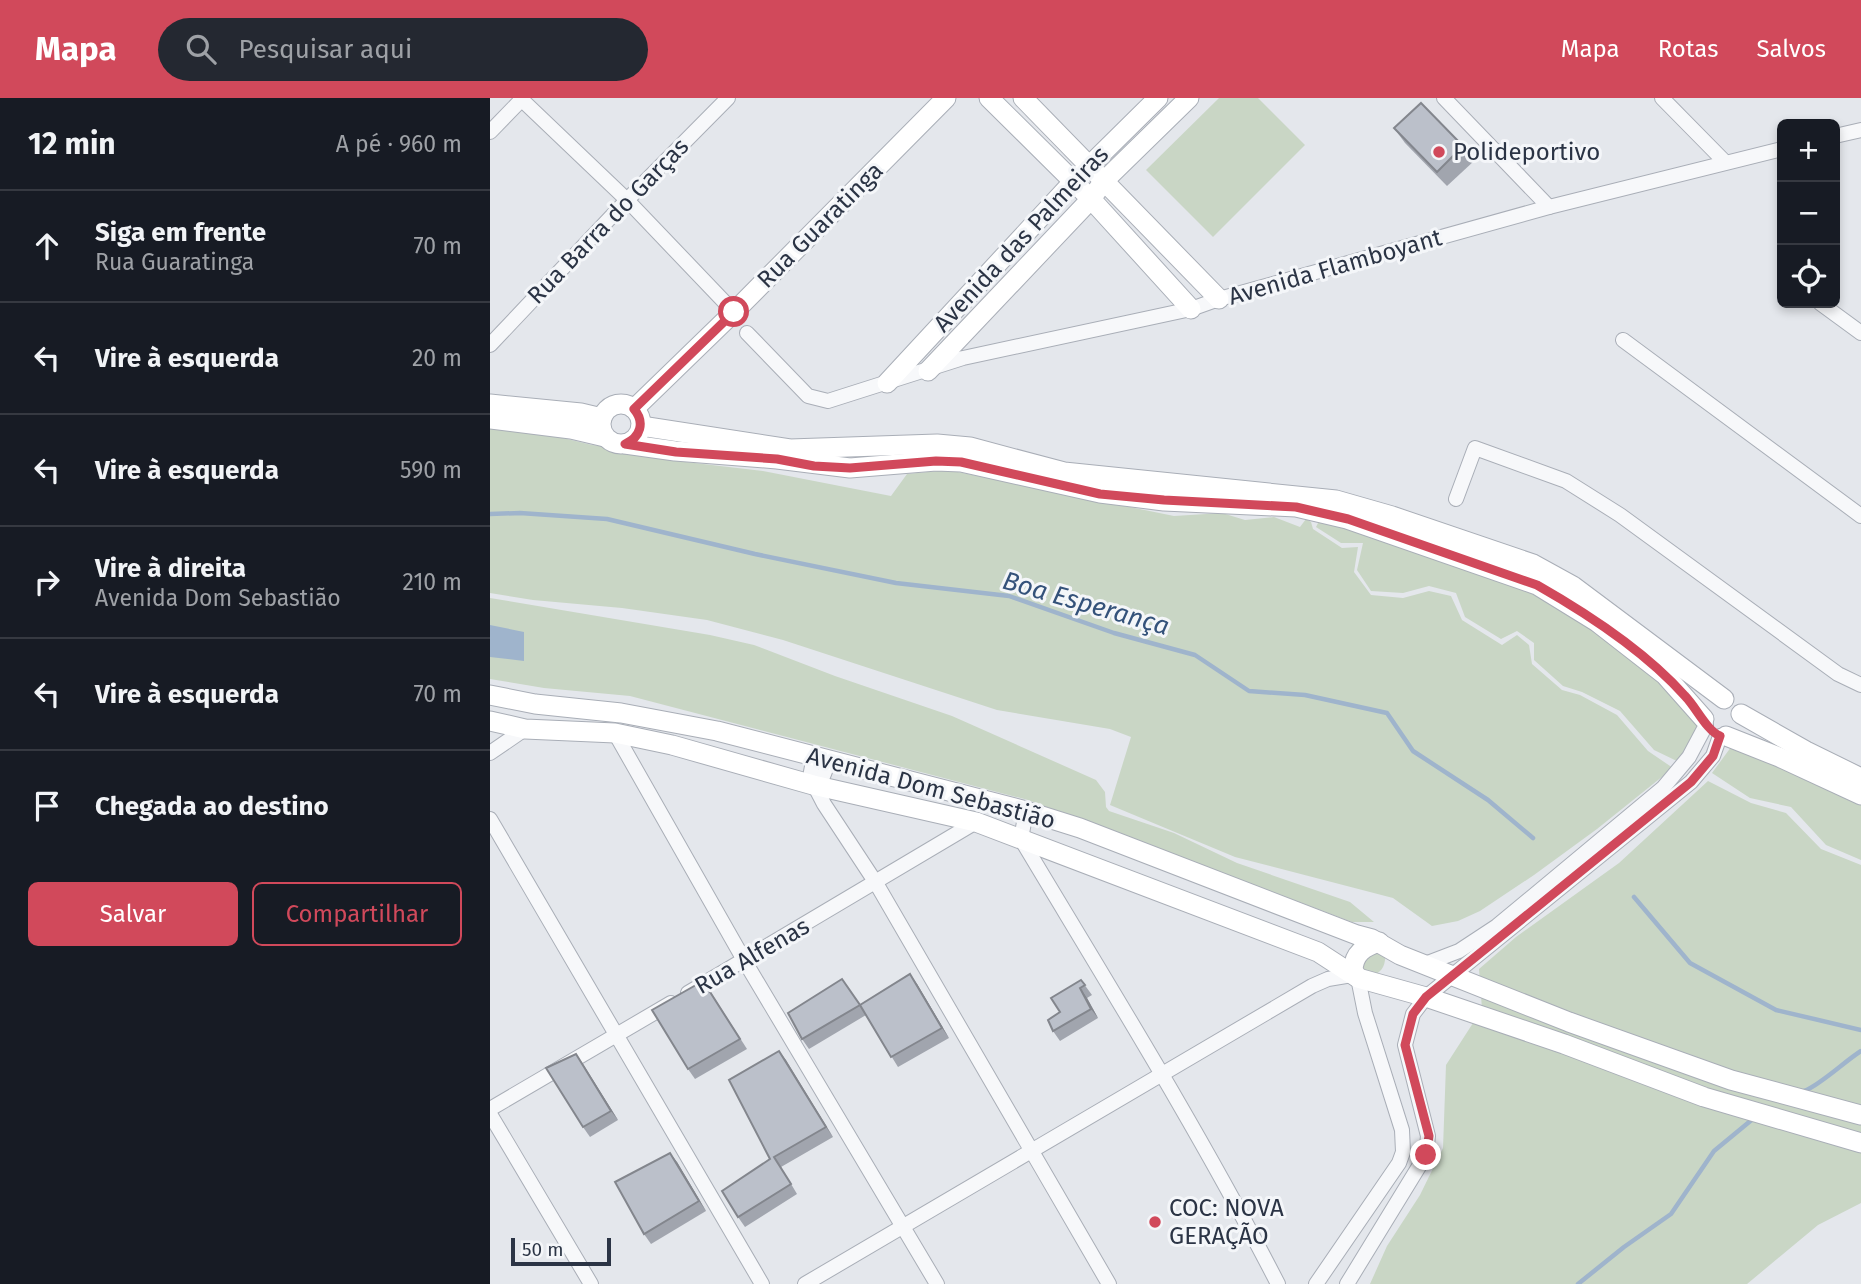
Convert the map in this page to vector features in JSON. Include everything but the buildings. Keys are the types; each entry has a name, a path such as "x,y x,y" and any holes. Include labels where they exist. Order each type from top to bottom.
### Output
{"street":[{"path":"490,132 522,98 627,200 734,312"},
{"name":"Rua Barra do Garças","path":"490,345 728,98"},
{"name":"Rua Guaratinga","path":"637,417 734,312 946,98"},
{"path":"989,98 1091,199 1191,309"},
{"path":"1023,98 1219,299"},
{"name":"Avenida das Palmeiras","path":"887,383 1088,166 1158,98"},
{"name":"Avenida das Palmeiras","path":"928,371 1091,199 1104,181 1189,98"},
{"path":"1444,98 1549,207"},
{"path":"1662,98 1726,162"},
{"path":"1840,135 1861,130"},
{"name":"Avenida Flamboyant","path":"747,332 807,396 828,401 963,358 1191,309 1549,207 1777,150"},
{"path":"1827,308 1861,332"},
{"path":"1623,340 1861,516"},
{"path":"490,404 581,412 604,427 611,442 676,452 777,459 814,466 850,468 936,461 961,462 1100,494 1296,507 1348,519 1537,585 1597,622 1665,675 1714,729 1861,795"},
{"path":"604,427 606,411 619,404 637,417 790,449 937,444 970,447 1063,472 1336,500 1392,516 1533,565 1573,586 1724,699 1735,703 1742,720 1737,730 1714,729"},
{"path":"625,444 636,437 637,417"},
{"path":"490,419 570,429 604,427"},
{"path":"1456,499 1475,448 1566,481 1620,515 1838,674 1861,685"},
{"name":"Avenida Dom Sebastião","path":"490,695 535,704 621,713 717,731 1027,811 1080,828 1378,942 1425,964"},
{"path":"1347,1284 1426,1155 1429,1136 1405,1045 1421,995 1453,975 1691,782 1713,756 1714,729 1708,707 1717,700 1724,699"},
{"path":"1741,713 1806,751 1861,778"},
{"name":"Avenida Dom Sebastião","path":"490,721 525,729 615,733 672,745 813,785 976,822 1318,952 1352,974 1564,1044 1704,1097 1861,1143"},
{"path":"490,753 525,729"},
{"path":"1425,964 1459,951 1497,926 1663,788 1714,729"},
{"path":"615,733 744,960 937,1284"},
{"path":"822,759 810,777 813,785 876,883 1109,1284"},
{"path":"1027,811 1021,839 1162,1075 1278,1284"},
{"path":"490,819 762,1284"},
{"name":"Rua Alfenas","path":"490,1109 976,822"},
{"path":"1316,1284 1399,1163 1403,1152 1402,1130 1352,974 1356,956 1367,946 1378,942"},
{"path":"1425,964 1569,1022 1731,1080 1861,1115"},
{"path":"805,1284 1312,986 1328,979 1352,974"},
{"path":"490,1114 591,1284"}],"green space":[{"path":"1219,98 1258,98 1305,145 1213,237 1146,170"},
{"path":"490,426 538,432 592,445 658,453 686,462 763,471 891,496 907,474 948,470 1174,516 1222,513 1245,520 1274,517 1300,527 1306,519 1311,522 1313,529 1342,548 1358,547 1354,572 1371,595 1403,598 1429,591 1451,596 1462,620 1502,645 1517,635 1529,645 1532,664 1562,690 1580,695 1617,715 1648,751 1673,768 1597,829 1480,911 1458,921 1432,926 1393,898 1235,857 1110,805 1131,737 1110,729 997,710 783,640 707,620 490,593"},
{"path":"1320,519 1534,589 1661,676 1699,728 1681,763 1654,750 1620,711 1582,692 1563,686 1534,660 1534,643 1517,631 1501,639 1465,617 1456,593 1429,586 1403,593 1371,591 1357,570 1363,543 1341,543 1316,527"},
{"path":"490,598 710,635 754,645 952,716 1096,780 1105,792 1106,807 1109,811 1174,833 1237,863 1350,902 1374,922 1352,922 1028,800 630,696 544,688 490,679"},
{"path":"1734,743 1861,800 1861,860 1826,845 1791,807 1750,798 1712,773"},
{"path":"1708,781 1751,803 1786,813 1821,849 1861,865 1861,1203 1818,1225 1747,1284 1370,1284 1387,1246 1420,1195 1443,1148 1446,1065 1482,1009 1479,969 1516,937 1619,863"},
{"path":"1353,943 1385,953 1384,964 1379,972 1373,976 1346,958"}],"water":[{"path":"490,625 524,632 524,661 490,657"}],"waterway":[{"name":"Boa Esperança","path":"490,514 520,513 607,519 755,554 896,583 1009,596 1114,633 1195,655 1249,691 1305,695 1387,713 1413,751 1488,800 1533,838"},
{"name":"Boa Esperança","path":"1634,897 1690,963 1776,1010 1861,1030"},
{"path":"1804,1091 1861,1051"},
{"path":"1578,1284 1671,1214 1714,1151 1754,1118"}],"place":[{"name":"Polideportivo","path":"1439,152"},
{"name":"COC: NOVA GERAÇÃO","path":"1155,1222"}],"route":[{"path":"734,312 634,409 641,426 636,437 625,444 676,452 777,459 814,466 850,468 936,461 961,462 1100,494 1296,507 1348,519 1537,585 1558,597 1597,622 1665,675 1704,719 1709,730 1720,736 1713,756 1691,782 1426,997 1413,1014 1405,1045 1429,1136 1426,1155"}]}
